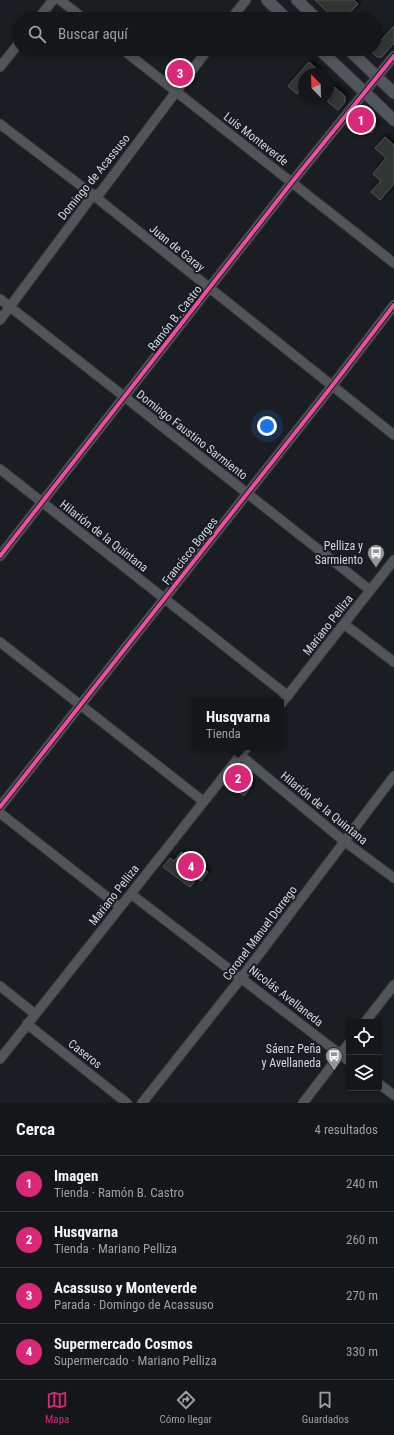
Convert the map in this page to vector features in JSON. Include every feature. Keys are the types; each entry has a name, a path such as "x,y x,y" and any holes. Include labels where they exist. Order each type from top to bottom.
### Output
{"main road":[{"path":"267,0 280,12"},
{"path":"297,0 310,12"},
{"path":"326,56 394,120"},
{"path":"356,56 394,93"}],"street":[{"path":"44,12 53,0"},
{"path":"60,0 75,12"},
{"path":"237,12 246,0"},
{"path":"0,67 12,52"},
{"name":"Luis Monteverde","path":"131,56 394,263"},
{"name":"Domingo de Acassuso","path":"0,320 93,195 100,193 203,56"},
{"name":"Ramón B. Castro","path":"0,556 292,182 394,56"},
{"name":"Juan de Garay","path":"0,124 93,195 209,290 394,435"},
{"name":"Domingo Faustino Sarmiento","path":"0,299 370,590"},
{"name":"Francisco Borges","path":"0,807 248,494 394,305"},
{"name":"Hilarión de la Quintana","path":"0,469 288,696"},
{"name":"Mariano Pelliza","path":"284,701 394,560"},
{"path":"344,624 394,662"},
{"path":"0,642 202,801"},
{"name":"Mariano Pelliza","path":"0,1059 131,894 202,801 244,750"},
{"name":"Hilarión de la Quintana","path":"240,755 344,841 394,878"},
{"name":"Coronel Manuel Dorrego","path":"142,1103 242,978 394,776"},
{"path":"0,813 120,907"},
{"name":"Nicolás Avellaneda","path":"131,894 346,1059"},
{"path":"367,1019 394,985"},
{"path":"0,986 35,1014"},
{"name":"Caseros","path":"28,1024 127,1103"},
{"path":"303,1103 346,1047"},
{"path":"382,1086 394,1095"}],"building":[{"path":"315,0 354,0 358,4 351,12 328,12"},
{"path":"394,26 394,43 382,57 377,57 376,56 382,56 382,39"},
{"path":"309,62 316,68 304,68"},
{"path":"298,75 297,94 288,86"},
{"path":"334,87 345,96 345,102 338,110 330,104 334,104"},
{"path":"357,114 364,114 376,126 371,133 361,126 357,132 348,125"},
{"path":"385,137 394,145 394,184 380,200 371,192 381,181 373,174 386,158 375,148"},
{"path":"234,775 240,776 252,785 244,796 228,783"},
{"path":"181,852 208,872 201,881 197,878 190,887 163,867 170,858 174,861"}],"cycle path":[{"path":"0,556 292,182 394,56"},
{"path":"0,807 332,386 394,305"}],"place":[{"name":"Acassuso y Monteverde","path":"180,73"},
{"name":"Imagen","path":"361,120"},
{"name":"Pelliza y Sarmiento","path":"376,568"},
{"name":"Husqvarna","path":"238,778"},
{"name":"Supermercado Cosmos","path":"191,866"},
{"name":"Sáenz Peña y Avellaneda","path":"334,1071"}]}
